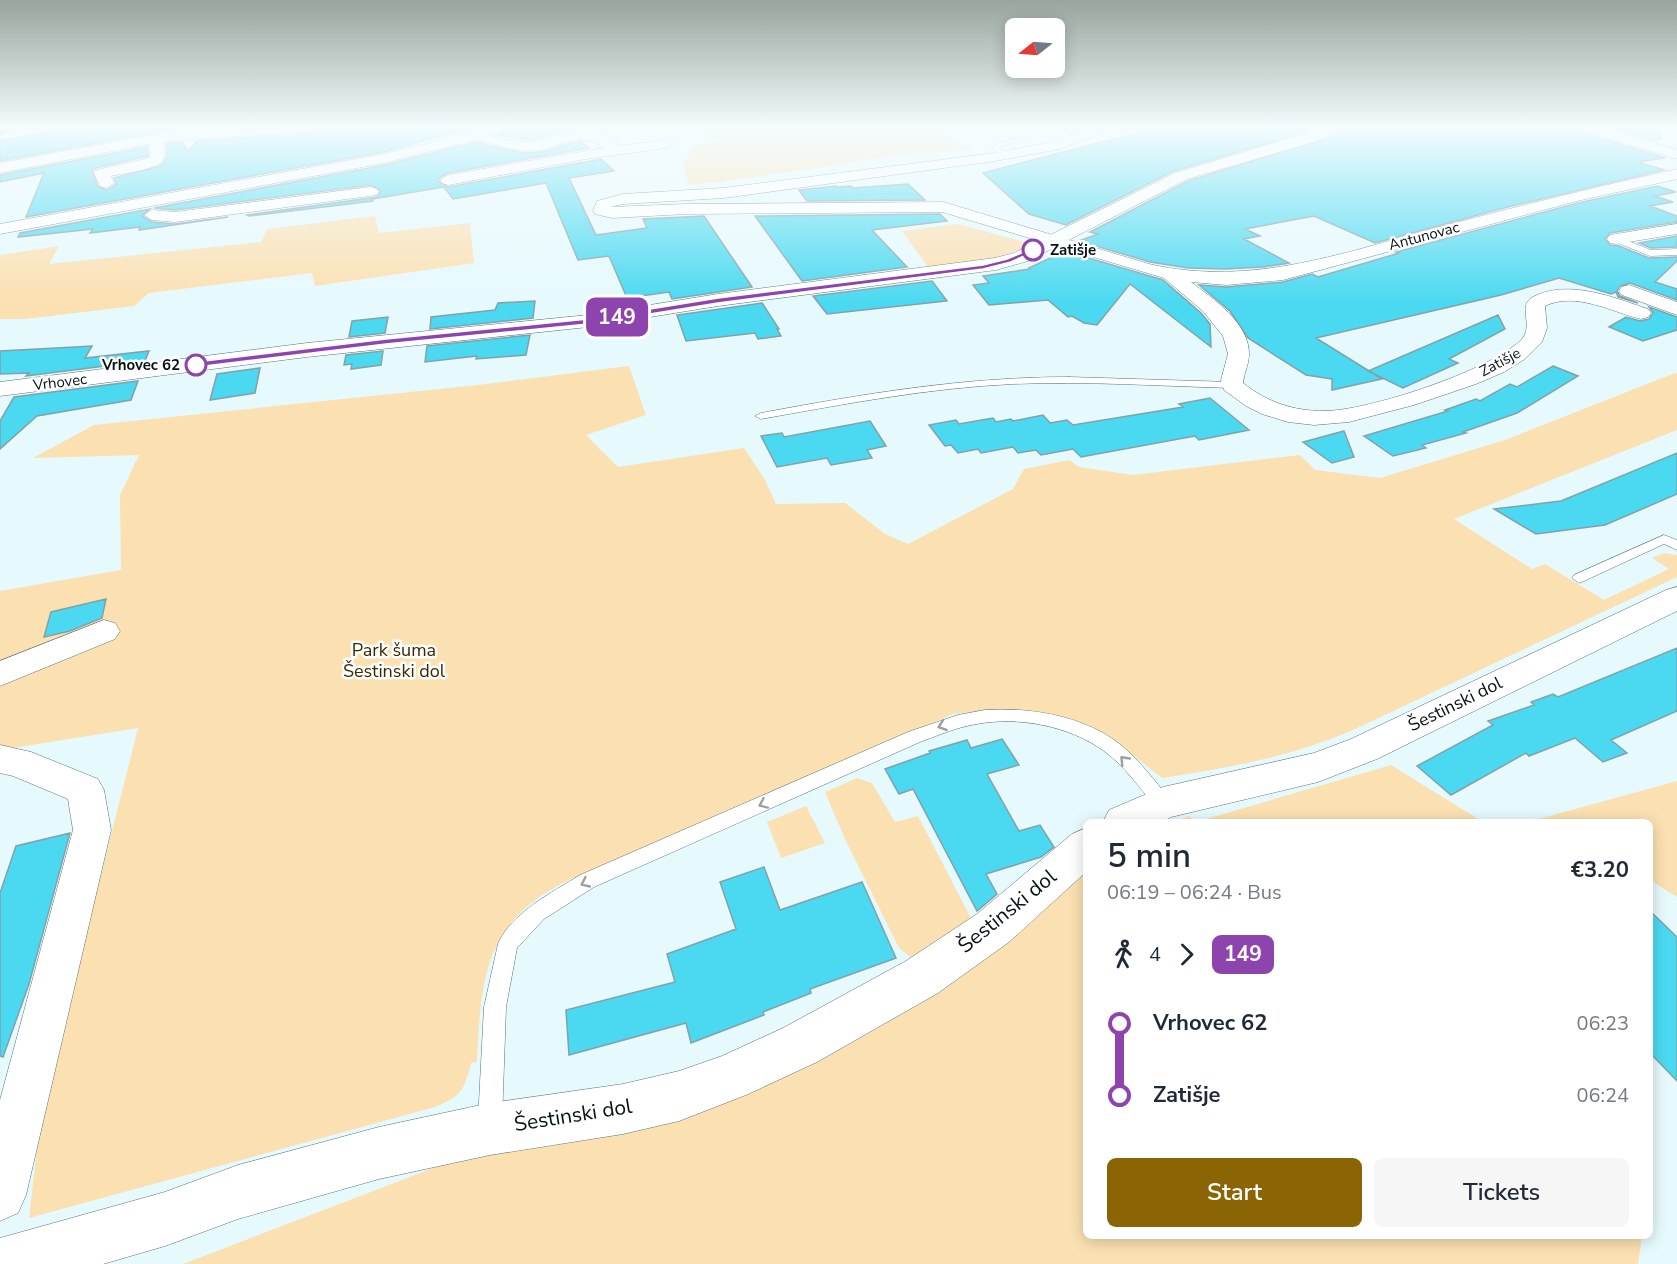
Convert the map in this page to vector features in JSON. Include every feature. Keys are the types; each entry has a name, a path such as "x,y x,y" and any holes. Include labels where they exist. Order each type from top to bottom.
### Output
{"street":[{"path":"0,229 238,185"},
{"path":"785,185 724,193 616,200 603,204 601,210 612,213 686,209 929,206 951,208 1144,268 1169,273 1221,315 1231,332 1238,350 1238,363 1232,378 1232,385"},
{"name":"Vrhovec","path":"3,392 307,350 588,321 718,300 977,268 1021,257 1163,185"},
{"name":"Antunovac","path":"1169,273 1226,279 1283,274 1574,197 1628,185"},
{"path":"147,201 150,214 164,218 371,192"},
{"path":"1616,239 1677,229"},
{"path":"1629,291 1677,309"},
{"name":"Zatišje","path":"1232,385 1256,403 1274,411 1298,416 1328,418 1423,396 1493,368 1526,348 1532,341 1539,324 1535,303 1542,298 1557,295 1579,297 1641,313"},
{"name":"Šestinski dol","path":"1129,819 1163,803 1318,767 1364,749 1677,598"},
{"path":"0,674 104,631"},
{"path":"0,759 18,762 85,790 92,830 0,1195"},
{"name":"Šestinski dol","path":"5,1264 165,1219 238,1192 379,1153 490,1129 623,1109 679,1096 758,1066 922,977 993,928 1083,849"}],"lane":[{"path":"1616,239 1650,253 1677,252"},
{"path":"761,416 932,388 1014,381 1141,381 1232,385"},
{"path":"1579,578 1673,539"},
{"path":"490,1129 495,1007 508,944 537,913 587,881 914,737 946,724 988,716 1048,721 1091,735 1109,745 1123,758 1163,803"}],"green space":[{"path":"375,216 379,233 470,223 474,263 315,286 312,273 149,293 134,306 25,319 0,319 0,255 59,246 49,264 261,242 267,229"},
{"path":"958,224 1032,244 994,258 928,267 902,231"},
{"name":"Park šuma Šestinski dol","path":"629,366 646,415 586,435 618,467 744,448 765,480 776,504 845,503 885,534 908,544 1013,489 1024,469 1069,460 1079,467 1133,475 1300,455 1315,470 1380,478 1505,440 1677,373 1677,430 1454,519 1532,569 1545,564 1604,600 1669,569 1652,558 1664,553 1677,555 1677,577 1351,731 1282,755 1234,766 1162,778 1112,742 1089,729 1065,720 1015,711 953,714 571,879 542,895 521,913 505,932 493,953 481,1002 477,1062 471,1063 463,1086 451,1099 435,1107 29,1218 41,1113 138,728 0,750 0,591 121,570 120,495 139,455 33,458 94,425 478,385"},
{"path":"1391,765 1478,819 1206,819"},
{"path":"857,778 872,783 895,822 918,816 974,924 918,963 899,948 844,837 825,792"},
{"path":"1677,781 1677,897 1653,882 1653,819 1539,819"},
{"path":"806,806 825,843 781,858 767,822"},
{"path":"1083,872 1083,1239 1642,1239 1638,1264 183,1264 467,1155 612,1130"}],"building":[{"path":"39,185 97,185 107,190 115,185 202,185 26,217"},
{"path":"278,185 445,185 448,187 534,185 453,199 444,187 373,199 373,201 249,216 247,215 377,197 381,191 371,185 175,210 154,208"},
{"path":"547,185 572,185 596,235 647,228 643,219 704,216 752,287 672,299 669,292 627,298 609,256 578,260"},
{"path":"909,185 925,200 807,201 799,190 836,186 853,188"},
{"path":"996,185 1146,185 1066,225 1029,214"},
{"path":"1180,185 1601,185 1504,208 1375,243 1314,216 1245,229 1260,236 1244,239 1289,263 1263,267 1188,268 1150,262 1079,241 1098,234 1090,232"},
{"path":"1657,186 1676,192 1655,196 1673,202 1650,206 1677,216 1677,222 1610,233 1605,239 1610,245 1619,246 1649,258 1677,257 1677,261 1655,282 1677,289 1677,300 1630,283 1620,286 1617,291 1620,296 1638,303 1618,297 1616,292 1611,294 1559,278 1501,295 1316,338 1382,379 1332,390 1332,379 1306,375 1248,338 1230,311 1199,285 1226,287 1283,282 1312,274 1318,277 1399,253 1396,252 1578,203"},
{"path":"150,209 142,216 152,222 175,224 228,217 139,230 140,227 90,233 93,229 18,237 20,233"},
{"path":"940,214 947,221 872,230 907,267 802,281 755,216"},
{"path":"1677,236 1677,247 1651,248 1639,243"},
{"path":"1065,251 1163,280 1201,313 1210,324 1211,347 1130,284 1097,325 1084,323 1072,316 1068,317 1048,300 989,305 973,285 989,283 983,276 1030,269"},
{"path":"932,281 947,301 827,314 813,296"},
{"path":"535,301 533,318 430,329 431,317 495,310 498,303"},
{"path":"762,303 781,336 758,339 755,333 686,341 677,315"},
{"path":"1649,307 1677,317 1677,330 1643,341 1609,327 1626,317 1640,321 1649,319 1653,313"},
{"path":"1498,315 1505,329 1449,359 1458,363 1403,388 1368,371"},
{"path":"388,317 385,333 349,337 352,321"},
{"path":"530,335 526,355 476,359 477,356 425,362 427,346"},
{"path":"92,346 85,358 149,351 145,361 26,376 29,373 0,374 0,351"},
{"path":"383,351 381,365 351,369 352,364 344,365 346,355"},
{"path":"1553,366 1578,376 1517,413 1463,432 1466,433 1422,445 1426,448 1393,456 1364,436 1448,411 1445,410 1476,399 1480,401 1510,384 1517,387"},
{"path":"260,368 255,393 210,400 217,374"},
{"path":"138,381 131,400 37,416 0,449 0,421 14,397"},
{"path":"1210,398 1249,430 1199,440 1195,436 1081,457 1073,449 1041,455 1036,450 1018,453 1013,447 981,453 978,449 958,453 951,445 945,446 929,425 956,420 959,424 993,418 996,422 1011,419 1013,421 1043,415 1050,423 1067,420 1073,425 1183,407 1179,404"},
{"path":"870,421 886,446 867,450 872,458 831,465 827,458 777,467 761,436 782,433 784,437"},
{"path":"1344,431 1354,457 1332,463 1303,442"},
{"path":"1677,453 1677,494 1605,525 1536,534 1494,509 1561,501"},
{"path":"106,599 102,618 70,631 44,637 51,612"},
{"path":"1677,648 1677,711 1611,740 1627,753 1603,762 1575,738 1529,756 1526,753 1451,795 1417,766 1493,725 1488,721 1534,705 1531,702 1553,694 1558,697"},
{"path":"1002,739 1019,765 987,774 1019,831 1040,825 1054,847 1041,857 986,874 997,894 977,911 913,789 899,794 885,769 930,753 929,751 967,740 971,748"},
{"path":"70,833 29,984 3,1057 0,1056 0,893 16,846"},
{"path":"764,867 780,910 862,882 896,958 810,989 811,993 763,1012 764,1015 691,1043 686,1023 569,1055 566,1010 675,982 667,954 736,929 720,882"},
{"path":"1653,914 1677,937 1677,1081 1653,1056"}],"bus line":[{"name":"149","path":"196,365 307,350 588,321 718,300 983,267 1021,257 1033,250"}],"place":[{"name":"Zatišje","path":"1033,250"},
{"name":"Vrhovec 62","path":"196,365"}]}
